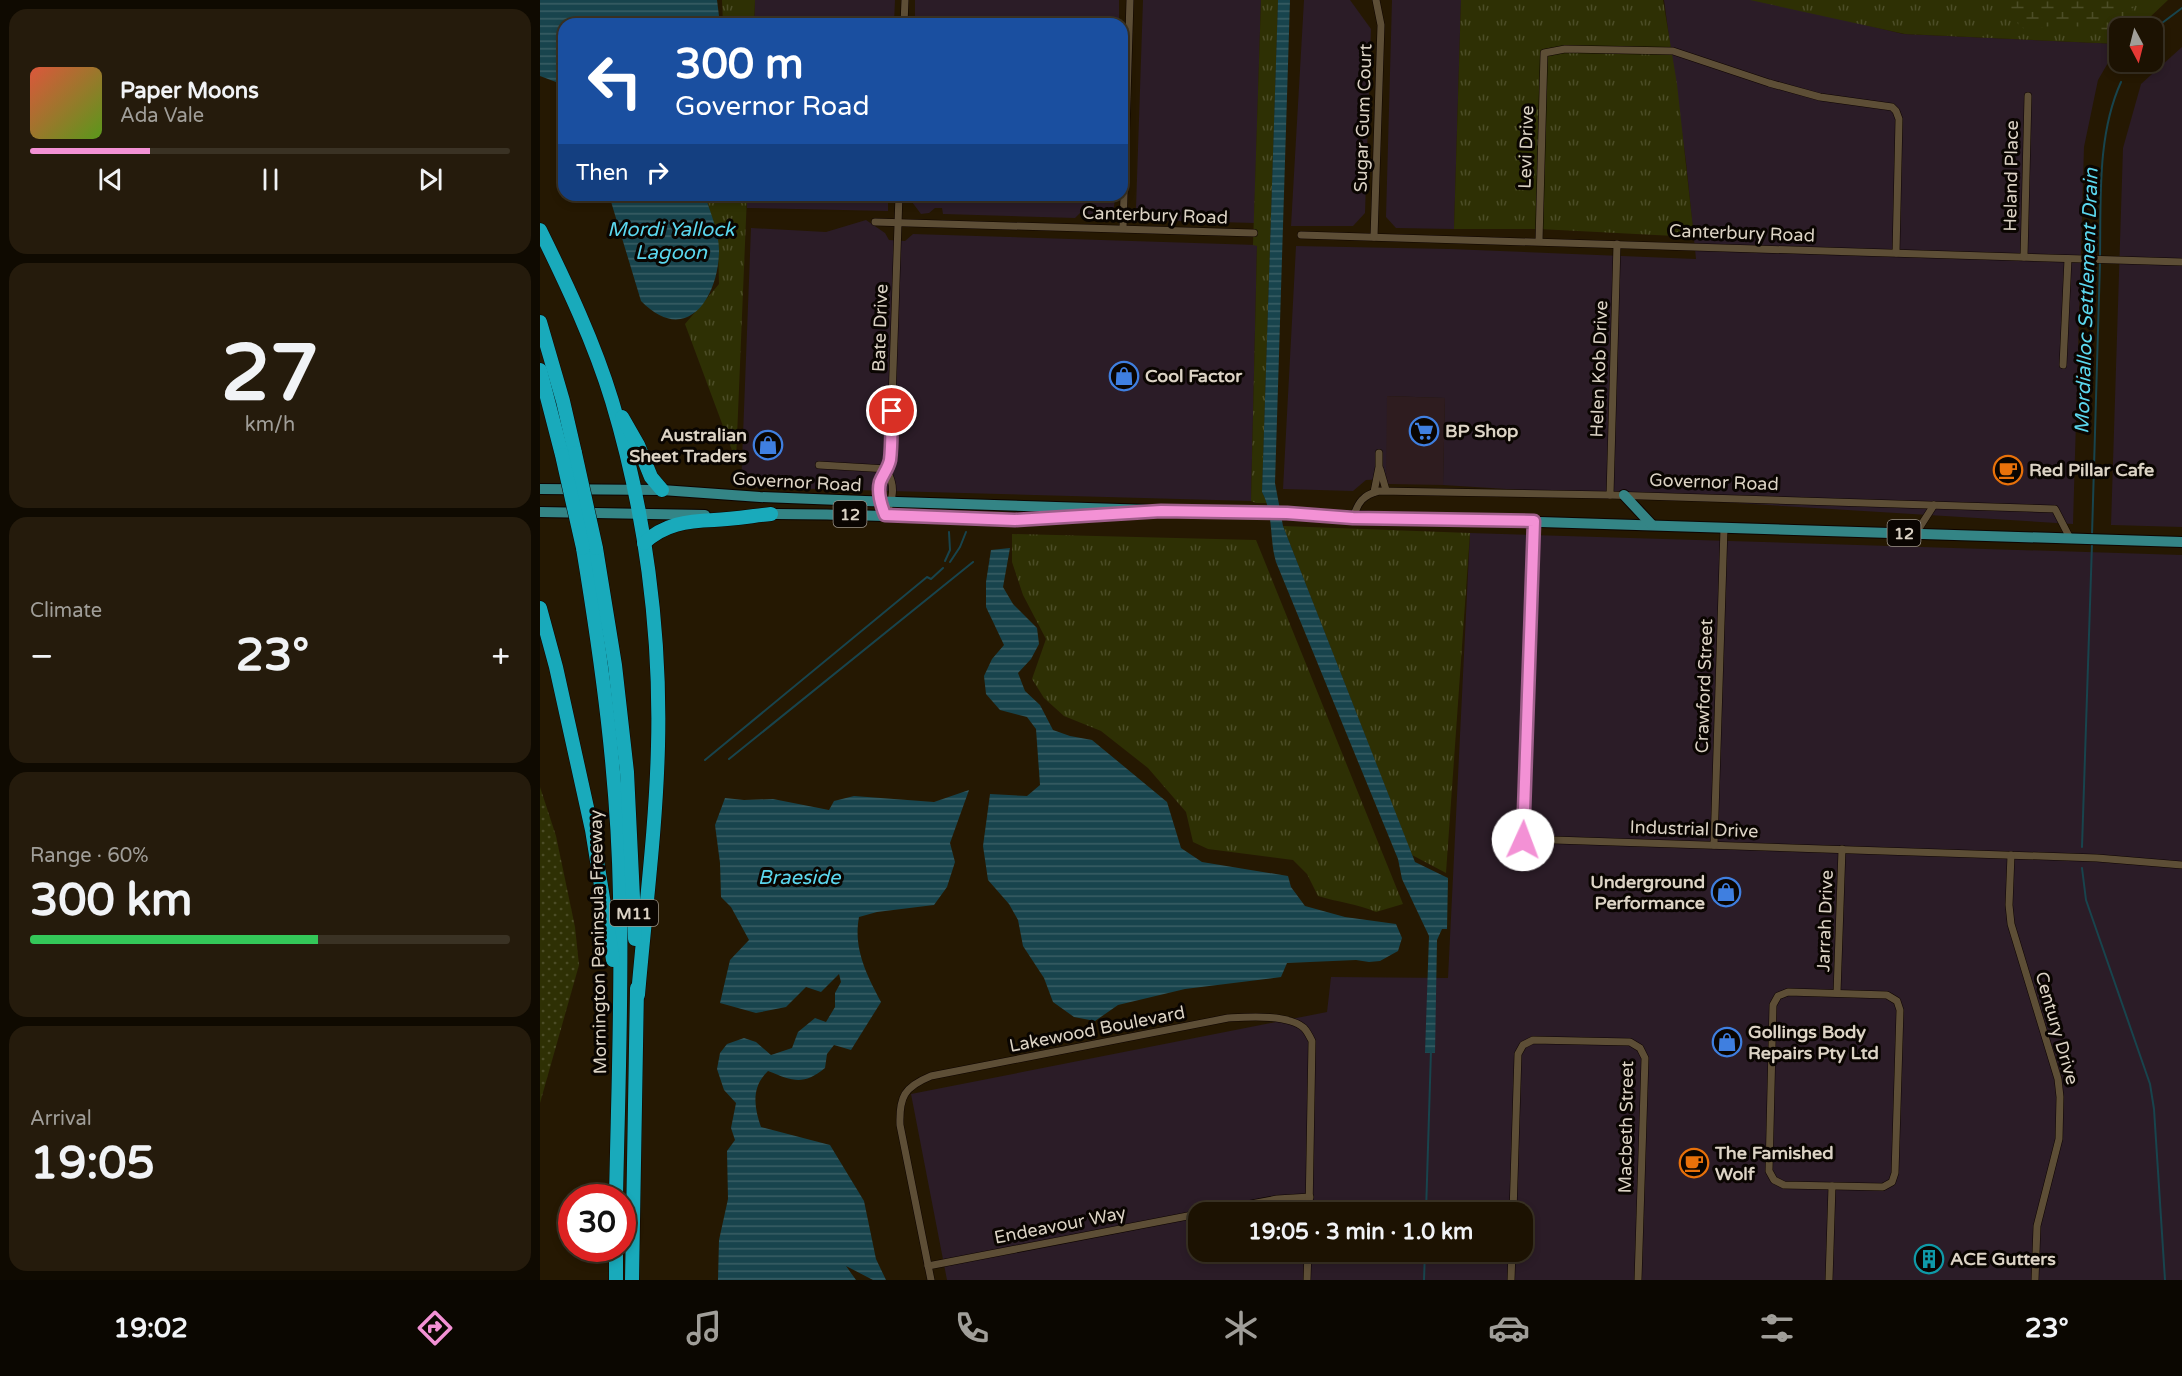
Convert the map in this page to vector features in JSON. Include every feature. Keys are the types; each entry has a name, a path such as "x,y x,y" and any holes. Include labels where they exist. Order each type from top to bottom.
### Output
{"highway":[{"path":"540,230 586,333 611,400 627,457 644,543 655,641 658,745 638,995"},
{"name":"Mornington Peninsula Freeway","path":"540,321 563,401 569,454 615,664 627,772 638,995 632,1280"},
{"name":"Mornington Peninsula Freeway","path":"540,370 569,454"},
{"path":"611,400 638,445 651,477 662,490"},
{"path":"644,543 663,528 680,523 771,514"},
{"name":"Mornington Peninsula Freeway","path":"590,548 612,767 620,896 616,1184"},
{"path":"541,614 556,668 592,830 619,995"},
{"path":"616,1262 616,1280"}],"main road":[{"name":"Governor Road","path":"540,489 662,490 879,502 2182,542"},
{"path":"1624,495 1652,525"},
{"name":"Governor Road","path":"540,512 885,515 1015,520 1161,511"}],"street":[{"path":"904,18 905,0"},
{"path":"1128,65 1130,0"},
{"name":"Sugar Gum Court","path":"1374,237 1381,25 1376,0"},
{"name":"Levi Drive","path":"1539,241 1544,53 1565,50 1673,51 1769,83 1820,97 1892,106 1899,119 1896,253"},
{"name":"Heland Place","path":"2024,257 2028,96"},
{"name":"Bate Drive","path":"879,502 880,481 887,470 890,458 899,201"},
{"path":"1123,228 1124,201"},
{"name":"Canterbury Road","path":"875,222 1254,233"},
{"name":"Canterbury Road","path":"1301,235 2182,262"},
{"name":"Helen Kob Drive","path":"1610,495 1617,244"},
{"path":"2064,365 2068,259"},
{"path":"1353,518 1361,498 1374,492 1379,453"},
{"path":"819,465 887,470"},
{"path":"1379,467 1386,490"},
{"name":"Bate Drive","path":"887,470 893,481 892,502"},
{"name":"Governor Road","path":"1374,492 1386,490 1624,495 2055,509 2070,538"},
{"path":"879,502 885,515"},
{"path":"885,515 892,502"},
{"path":"1916,533 1934,505"},
{"name":"Industrial Drive","path":"1534,521 1523,840 2072,857 2182,865"},
{"name":"Crawford Street","path":"1714,845 1724,528"},
{"name":"Jarrah Drive","path":"1838,993 1842,849"},
{"name":"Century Drive","path":"2011,855 2010,915 2058,1079 2060,1097 2058,1147 2037,1226 2035,1280"},
{"name":"Jarrah Drive","path":"1788,992 1887,995 1897,1001 1900,1010 1895,1173 1892,1182 1883,1187 1832,1186 1784,1185 1774,1180 1769,1171 1773,1005 1778,996 1788,992"},
{"name":"Lakewood Boulevard","path":"931,1280 900,1125 899,1107 905,1092 916,1082 931,1076 1228,1018 1270,1018 1289,1021 1304,1028 1312,1041 1310,1202"},
{"name":"Macbeth Street","path":"1513,1202 1518,1054 1523,1045 1533,1040 1630,1042 1640,1048 1645,1058 1638,1280"},
{"path":"1829,1280 1832,1186"},
{"path":"1261,1202 1310,1197"},
{"name":"Endeavour Way","path":"928,1266 1188,1216"},
{"path":"1307,1280 1308,1262"},
{"path":"1511,1280 1512,1262"}],"shaded area":[{"path":"755,0 895,0 894,18 754,18"},
{"path":"915,0 1119,0 1119,18 915,18"},
{"path":"1143,0 1261,0 1254,223 1146,220 1136,208"},
{"path":"1304,0 1350,0 1371,29 1365,213 1353,226 1291,226"},
{"path":"1392,0 1461,0 1454,229 1396,228 1386,217"},
{"path":"1664,0 1764,0 1903,34 2109,44 2109,61 2098,80 2084,147 2073,524 1443,485 1445,398 1387,396 1386,479 1366,480 1353,491 1283,489 1296,246 1450,249 1696,259 1686,162"},
{"path":"2182,47 2182,527 2111,525 2123,148 2141,84 2154,72 2163,72 2163,64"},
{"path":"747,201 888,201 888,211 747,208"},
{"path":"1115,201 1114,208 1103,220 1090,219 1087,213 1080,213 1075,218 943,214 942,208 935,208 929,213 921,214 912,202"},
{"path":"866,220 885,233 889,240 905,241 913,234 1257,245 1251,501 741,487 751,228 826,232"},
{"path":"1386,396 1445,398 1443,485 1388,484 1386,479"},
{"path":"1470,533 2182,555 2182,1280 947,1280 911,1094 1327,1012 1331,977 1448,978"}],"green space":[{"path":"722,0 755,0 754,18 723,18"},
{"path":"1261,0 1278,0 1262,492 1267,503 1251,501 1257,246 1253,245"},
{"path":"1461,0 1663,0 1677,84 1694,237 1539,229 1454,229"},
{"path":"1750,0 2168,0 2149,18 2109,18 2109,44 1905,34"},
{"path":"2006,0 2136,0 2127,18 2109,18 2109,32 2069,26 2027,31 2018,24"},
{"path":"707,201 747,201 736,461 685,324 719,284 718,246"},
{"path":"1283,526 1470,533 1446,873 1412,855"},
{"path":"1012,534 1256,540 1403,904 1376,912 1318,896 1307,874 1293,860 1208,849 1193,842 1186,812 1148,768 1101,731 1064,716 1044,698 1032,679 1046,639 1023,595 1012,562"},
{"path":"540,787 556,836 575,927 579,965 540,1103"}],"water":[{"path":"540,0 717,0 719,18 558,18 558,83 540,76"},
{"path":"1278,0 1290,0 1275,483 1283,526 1415,862 1448,878 1447,929 1442,929 1437,940 1435,1053 1425,1053 1429,936 1402,879 1398,859 1276,562 1270,518 1262,492"},
{"name":"Mordi Yallock Lagoon","path":"611,201 707,201 716,229 719,250 713,285 706,299 697,311 685,318 672,319 657,314 641,301"},
{"path":"1010,548 1003,587 1013,604 1037,628 1039,644 1031,659 1018,673 1025,691 1040,705 1053,730 1092,740 1167,802 1181,848 1202,862 1288,876 1291,887 1305,906 1345,917 1396,924 1402,938 1398,951 1380,961 1287,963 1281,977 1185,989 1118,1005 1095,1021 1074,1017 1053,1002 1044,978 1023,946 1018,920 1009,904 988,880 983,846 990,794 1027,796 1040,785 1036,729 1027,717 1000,710 986,694 984,676 992,659 1004,645 986,607 986,582 991,550"},
{"name":"Braeside","path":"969,790 950,843 955,862 947,887 934,905 877,912 859,917 858,940 862,961 881,1002 851,1050 834,1045 827,1054 825,1068 804,1079 791,1079 768,1071 756,1090 756,1105 761,1127 830,1145 864,1201 876,1259 886,1280 873,1280 846,1266 856,1280 718,1280 719,1240 728,1199 727,1151 735,1140 731,1128 736,1103 724,1090 717,1069 720,1053 727,1044 744,1038 756,1042 771,1055 792,1048 798,1032 815,1018 826,1022 835,1007 835,993 841,982 839,974 821,992 806,987 786,1007 756,1013 720,1003 730,960 749,940 731,907 721,897 720,863 715,825 725,798 773,799 829,810 834,801 854,796 934,802"}],"waterway":[{"name":"Mordialloc Settlement Drain","path":"2163,22 2182,8"},
{"name":"Mordialloc Settlement Drain","path":"2100,257 2104,145 2113,102 2121,82"},
{"name":"Mordialloc Settlement Drain","path":"2092,535 2100,262"},
{"path":"945,561 950,550 949,532"},
{"path":"950,562 966,532"},
{"name":"Mordialloc Settlement Drain","path":"2082,847 2092,544"},
{"path":"729,759 973,562"},
{"path":"705,760 927,577 931,579 943,568"},
{"name":"Mordialloc Settlement Drain","path":"2082,868 2086,900 2150,1084 2154,1109 2165,1280"},
{"path":"1426,1202 1431,1050"},
{"path":"1424,1280 1425,1262"}],"place":[{"name":"Cool Factor","path":"1124,376"},
{"name":"BP Shop","path":"1424,431"},
{"name":"Australian Sheet Traders","path":"768,445"},
{"name":"Red Pillar Cafe","path":"2008,470"},
{"name":"Underground Performance","path":"1726,892"},
{"name":"Gollings Body Repairs Pty Ltd","path":"1727,1042"},
{"name":"The Famished Wolf","path":"1694,1163"},
{"name":"ACE Gutters","path":"1929,1259"}],"route":[{"path":"892,411 890,458 887,471 880,481 879,502 885,515 1040,520 1161,511 1194,511 1287,513 1353,518 1534,521 1523,840"}]}
